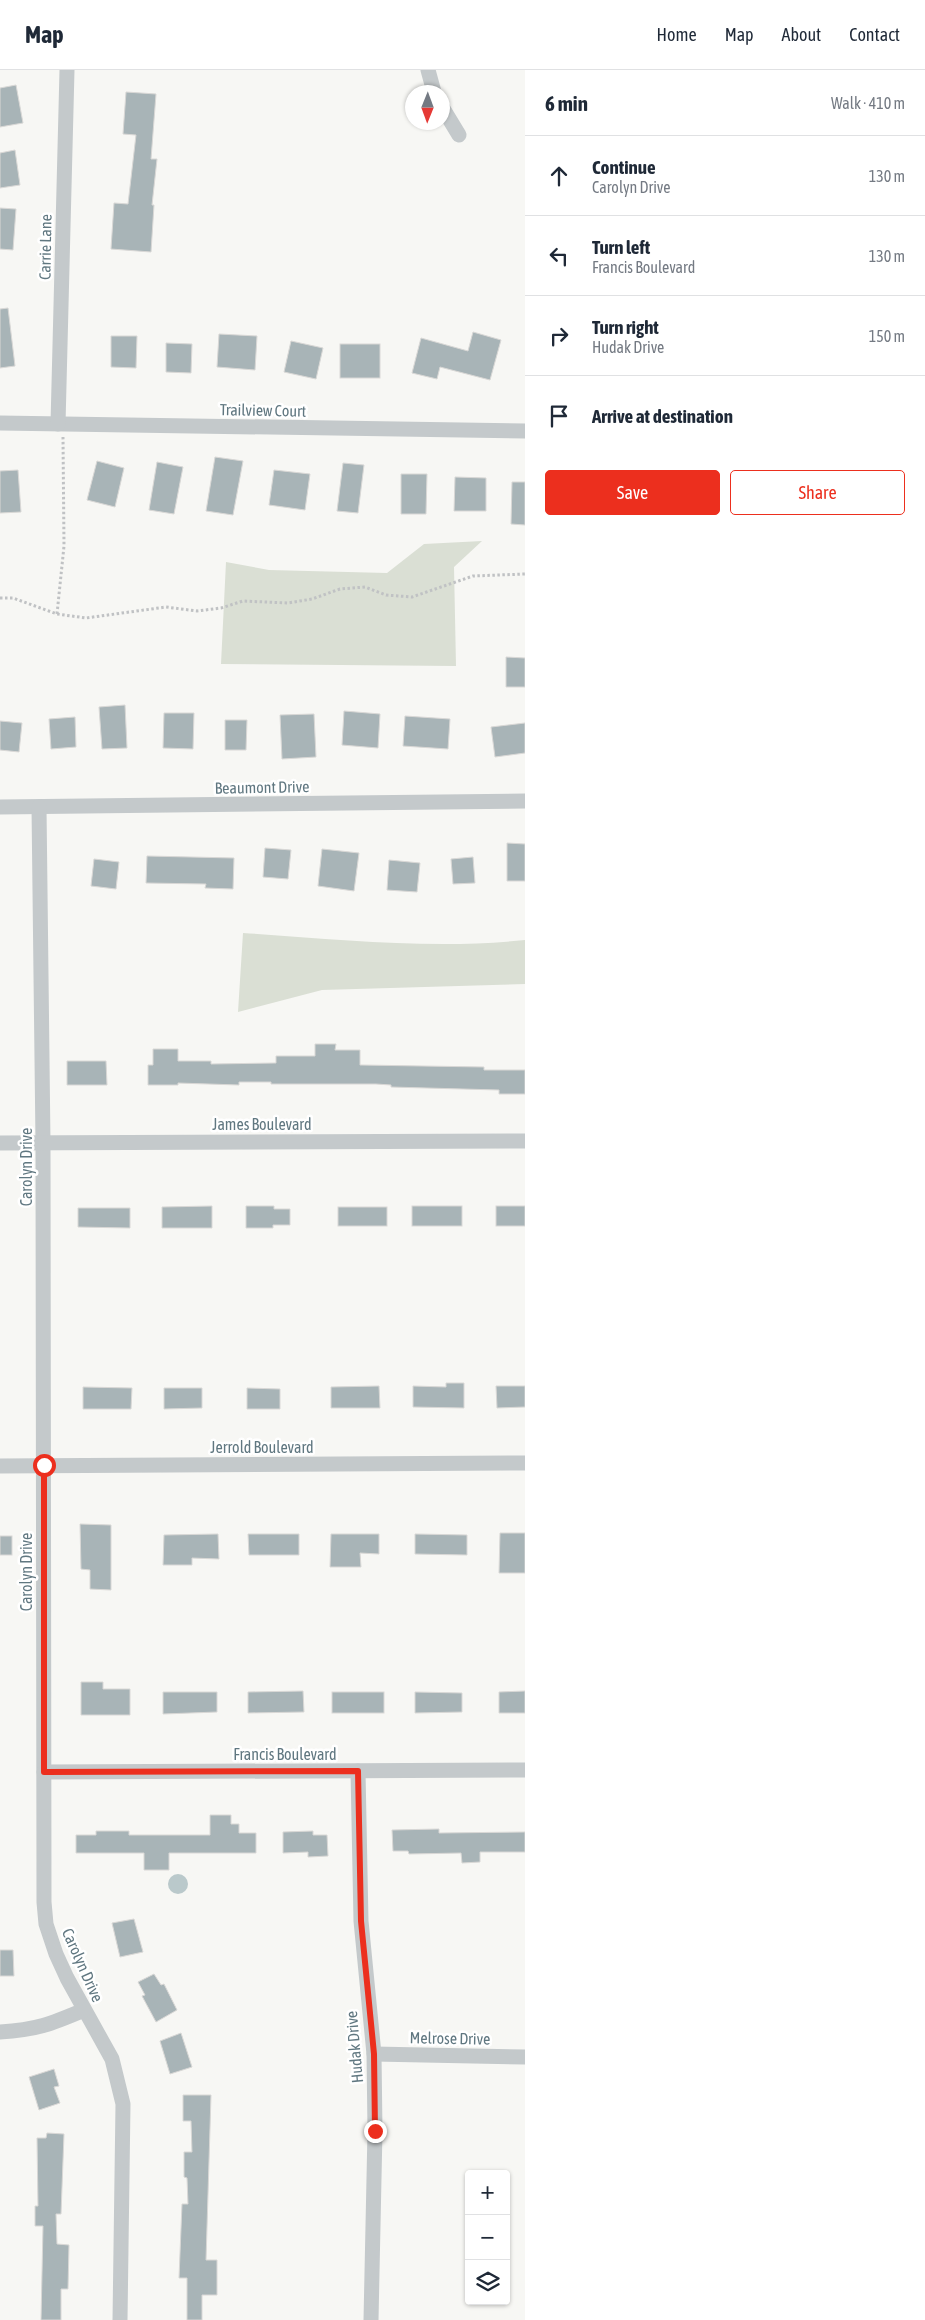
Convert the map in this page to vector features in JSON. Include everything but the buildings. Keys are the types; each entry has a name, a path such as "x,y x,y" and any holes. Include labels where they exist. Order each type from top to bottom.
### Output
{"street":[{"name":"Carrie Lane","path":"61,424 67,70"},
{"path":"428,70 432,85"},
{"path":"450,120 459,135"},
{"name":"Trailview Court","path":"0,423 525,431"},
{"name":"Beaumont Drive","path":"0,807 525,802"},
{"name":"Carolyn Drive","path":"40,807 46,1924 61,1965 112,2060 123,2104 120,2320"},
{"name":"James Boulevard","path":"0,1143 525,1141"},
{"name":"Jerrold Boulevard","path":"0,1466 525,1463"},
{"name":"Francis Boulevard","path":"44,1772 525,1770"},
{"name":"Hudak Drive","path":"358,1771 361,1921 374,2054 375,2141 371,2320"},
{"path":"0,2032 30,2030 52,2024 84,2010"},
{"name":"Melrose Drive","path":"374,2054 525,2057"}],"path":[{"path":"57,614 64,546 61,424"},
{"path":"0,598 13,598 57,614 86,618 166,607 197,611 221,608 243,601 288,603 312,599 340,589 365,587 386,595 412,597 473,576 525,574"}],"shaded area":[{"path":"482,541 454,567 456,666 221,664 226,562 269,570 387,573 424,544"},
{"path":"243,933 420,944 490,943 525,940 525,984 322,990 238,1012"},
{"path":"178,1874 185,1877 188,1884 185,1891 178,1894 171,1891 168,1884 171,1877"}],"route":[{"path":"44,1465 44,1772 358,1771 361,1921 368,2009 374,2054 375,2131"}]}
